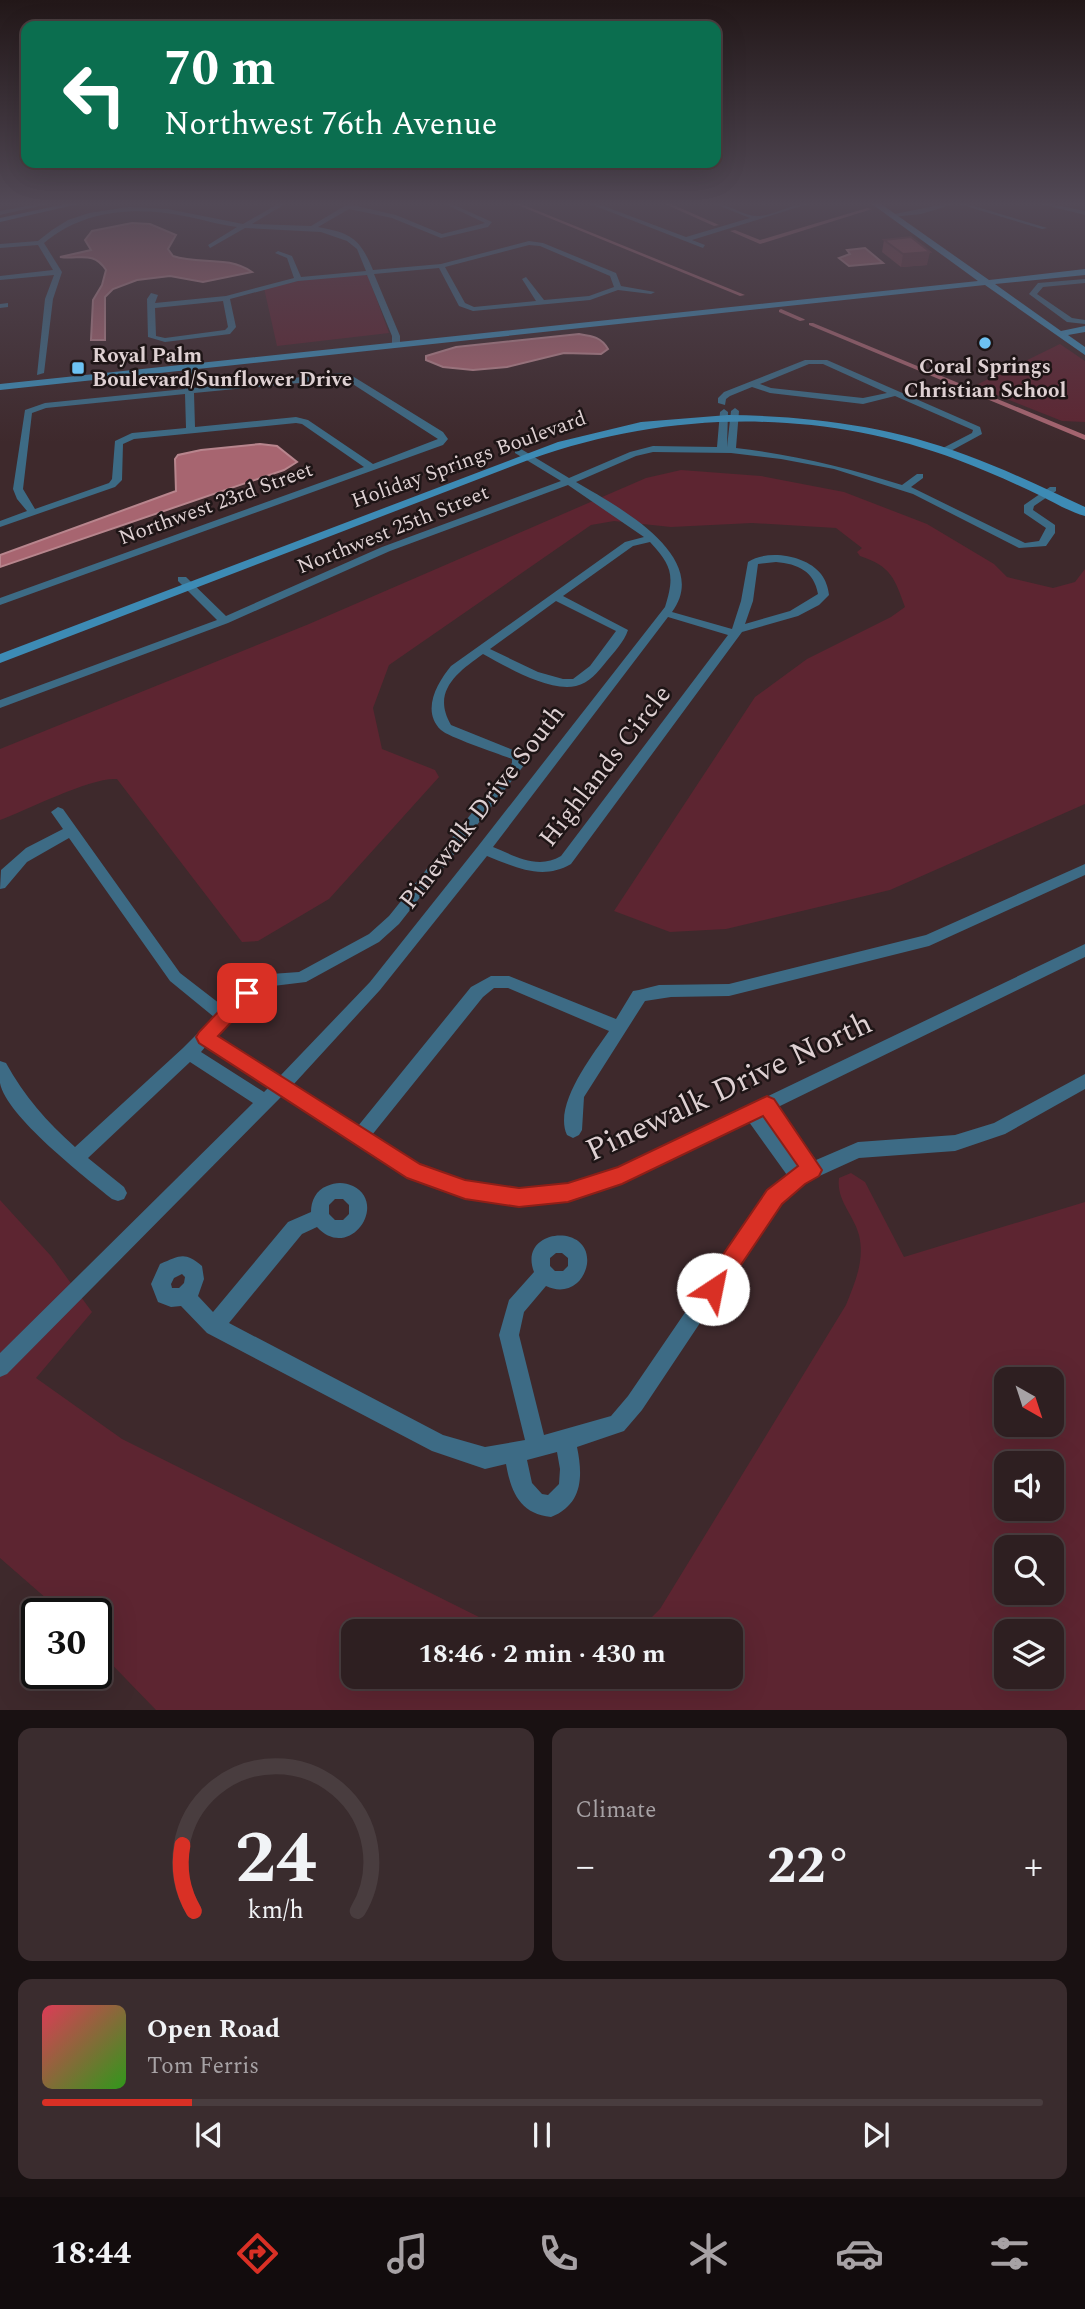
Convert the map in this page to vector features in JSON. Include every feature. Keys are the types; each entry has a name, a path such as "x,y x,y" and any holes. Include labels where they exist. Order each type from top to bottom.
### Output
{"street":[{"path":"40,373 49,299 54,284"},
{"path":"151,306 226,298 280,284"},
{"path":"374,284 396,341"},
{"path":"451,284 462,304 479,309 590,298 617,288 651,292"},
{"path":"529,284 541,302"},
{"path":"617,288 618,284"},
{"path":"0,387 188,363 951,284"},
{"path":"994,284 1074,333 1085,344"},
{"path":"1054,284 1041,285 1033,294 1070,320 1085,322"},
{"path":"154,295 151,306 152,337 156,339 227,332 232,327 226,298"},
{"path":"1074,333 1085,352"},
{"path":"726,450 728,412 722,398 751,384 817,361 977,429 977,434 948,449"},
{"path":"0,377 188,363"},
{"path":"188,363 191,429"},
{"name":"Northwest 23rd Street","path":"0,601 372,468 440,443 443,439 440,434 351,379 341,376 190,390"},
{"path":"751,384 771,390 863,401 895,393"},
{"path":"33,513 18,489 28,412 35,408 190,390"},
{"name":"Holiday Springs Boulevard","path":"0,659 190,581 523,454 621,429 728,412 843,425 948,449 1049,492 1085,512"},
{"path":"0,524 112,485 117,480 118,443 123,439 191,429 296,420 305,422 372,468"},
{"name":"Northwest 25th Street","path":"0,704 229,619 386,549 567,482 633,454 653,449 726,450 781,456 836,467 905,487 954,509 1014,543 1032,547 1042,544 1051,533 1051,527 1028,511 1029,505 1049,492"},
{"name":"Pinewalk Drive South","path":"0,1367 281,1086 375,986 668,610 677,583 676,568 669,554 655,541 523,454"},
{"path":"905,487 919,476"},
{"name":"Holiday Springs Boulevard","path":"1049,492 1085,503"},
{"name":"Pinewalk Drive South","path":"76,1158 189,1053 247,993 271,980 301,978 374,938 394,920 519,764 518,757 446,728 437,711 437,699 447,677 619,552 655,541"},
{"name":"Highlands Circle","path":"484,849 543,870 558,867 566,860 737,629 747,601 754,562 762,559 794,560 812,569 823,587 824,596 817,602 772,622 737,629 668,610"},
{"path":"190,581 229,619"},
{"name":"Holiday Springs Boulevard","path":"0,648 190,581"},
{"name":"Pinewalk Drive South","path":"483,650 525,670 565,684 583,680 620,636 622,630 555,597"},
{"path":"58,812 175,977 226,1017"},
{"path":"0,884 13,866 31,851 71,831"},
{"path":"573,1130 576,1096 639,996 653,990 704,993 729,990 929,940 1085,869"},
{"name":"Pinewalk Drive North","path":"281,1086 414,1172 465,1189 519,1198 568,1192 622,1175 1085,950"},
{"path":"360,1137 477,992 491,982 509,982 617,1027"},
{"path":"205,1037 281,1086"},
{"path":"189,1053 265,1102"},
{"path":"0,1068 23,1107 45,1134 118,1193"},
{"path":"184,1296 214,1326 439,1444 485,1458 515,1454 617,1424 635,1403 774,1197 805,1173 858,1150 955,1143 999,1129 1085,1081"},
{"path":"759,1108 805,1173"},
{"path":"214,1326 295,1227 320,1217"},
{"path":"537,1448 509,1335 516,1307 544,1274"},
{"path":"515,1454 522,1490 535,1503 551,1506 566,1496 570,1489 565,1441"}],"shaded area":[{"path":"127,284 113,289 105,297 105,340 91,340 93,300 102,285"},
{"path":"285,284 371,284 389,333 277,346 264,288"},
{"path":"579,334 592,336 608,349 601,354 564,353 507,367 473,370 443,367 426,360 426,356 456,347"},
{"path":"1060,344 1085,361 1085,422 1062,421 974,386"},
{"path":"260,444 277,446 297,462 284,470 0,567 0,555 176,491 175,459 178,455"},
{"path":"681,470 761,476 844,492 927,524 994,564 1007,577 1053,588 1075,582 1085,569 1085,804 890,890 726,929 670,932 614,911 755,697 807,659 891,617 905,607 898,589 885,569 860,556 857,552 862,548 836,528 752,523 671,527 614,521 591,525 389,665 373,708 382,749 435,770 439,777 329,899 258,941 242,942 117,779 76,788 0,820 0,749 309,624 646,478"},
{"path":"851,1173 865,1182 904,1257 1085,1202 1085,1710 156,1710 112,1665 112,1598 46,1598 0,1558 0,1200 51,1256 92,1312 36,1378 122,1439 483,1619 341,1619 341,1689 743,1689 743,1619 650,1619 660,1609 846,1305 858,1271 861,1245 857,1228 839,1186 839,1178"}],"waterway":[{"path":"714,284 742,295"},
{"path":"781,311 802,320"},
{"path":"811,324 1085,438"}],"place":[{"name":"Coral Springs Christian School","path":"985,343"},
{"name":"Royal Palm Boulevard/Sunflower Drive","path":"78,368"}],"route":[{"path":"247,993 205,1037 414,1172 465,1189 519,1198 568,1192 622,1175 767,1105 812,1170 797,1177 774,1197 713,1289"}]}
